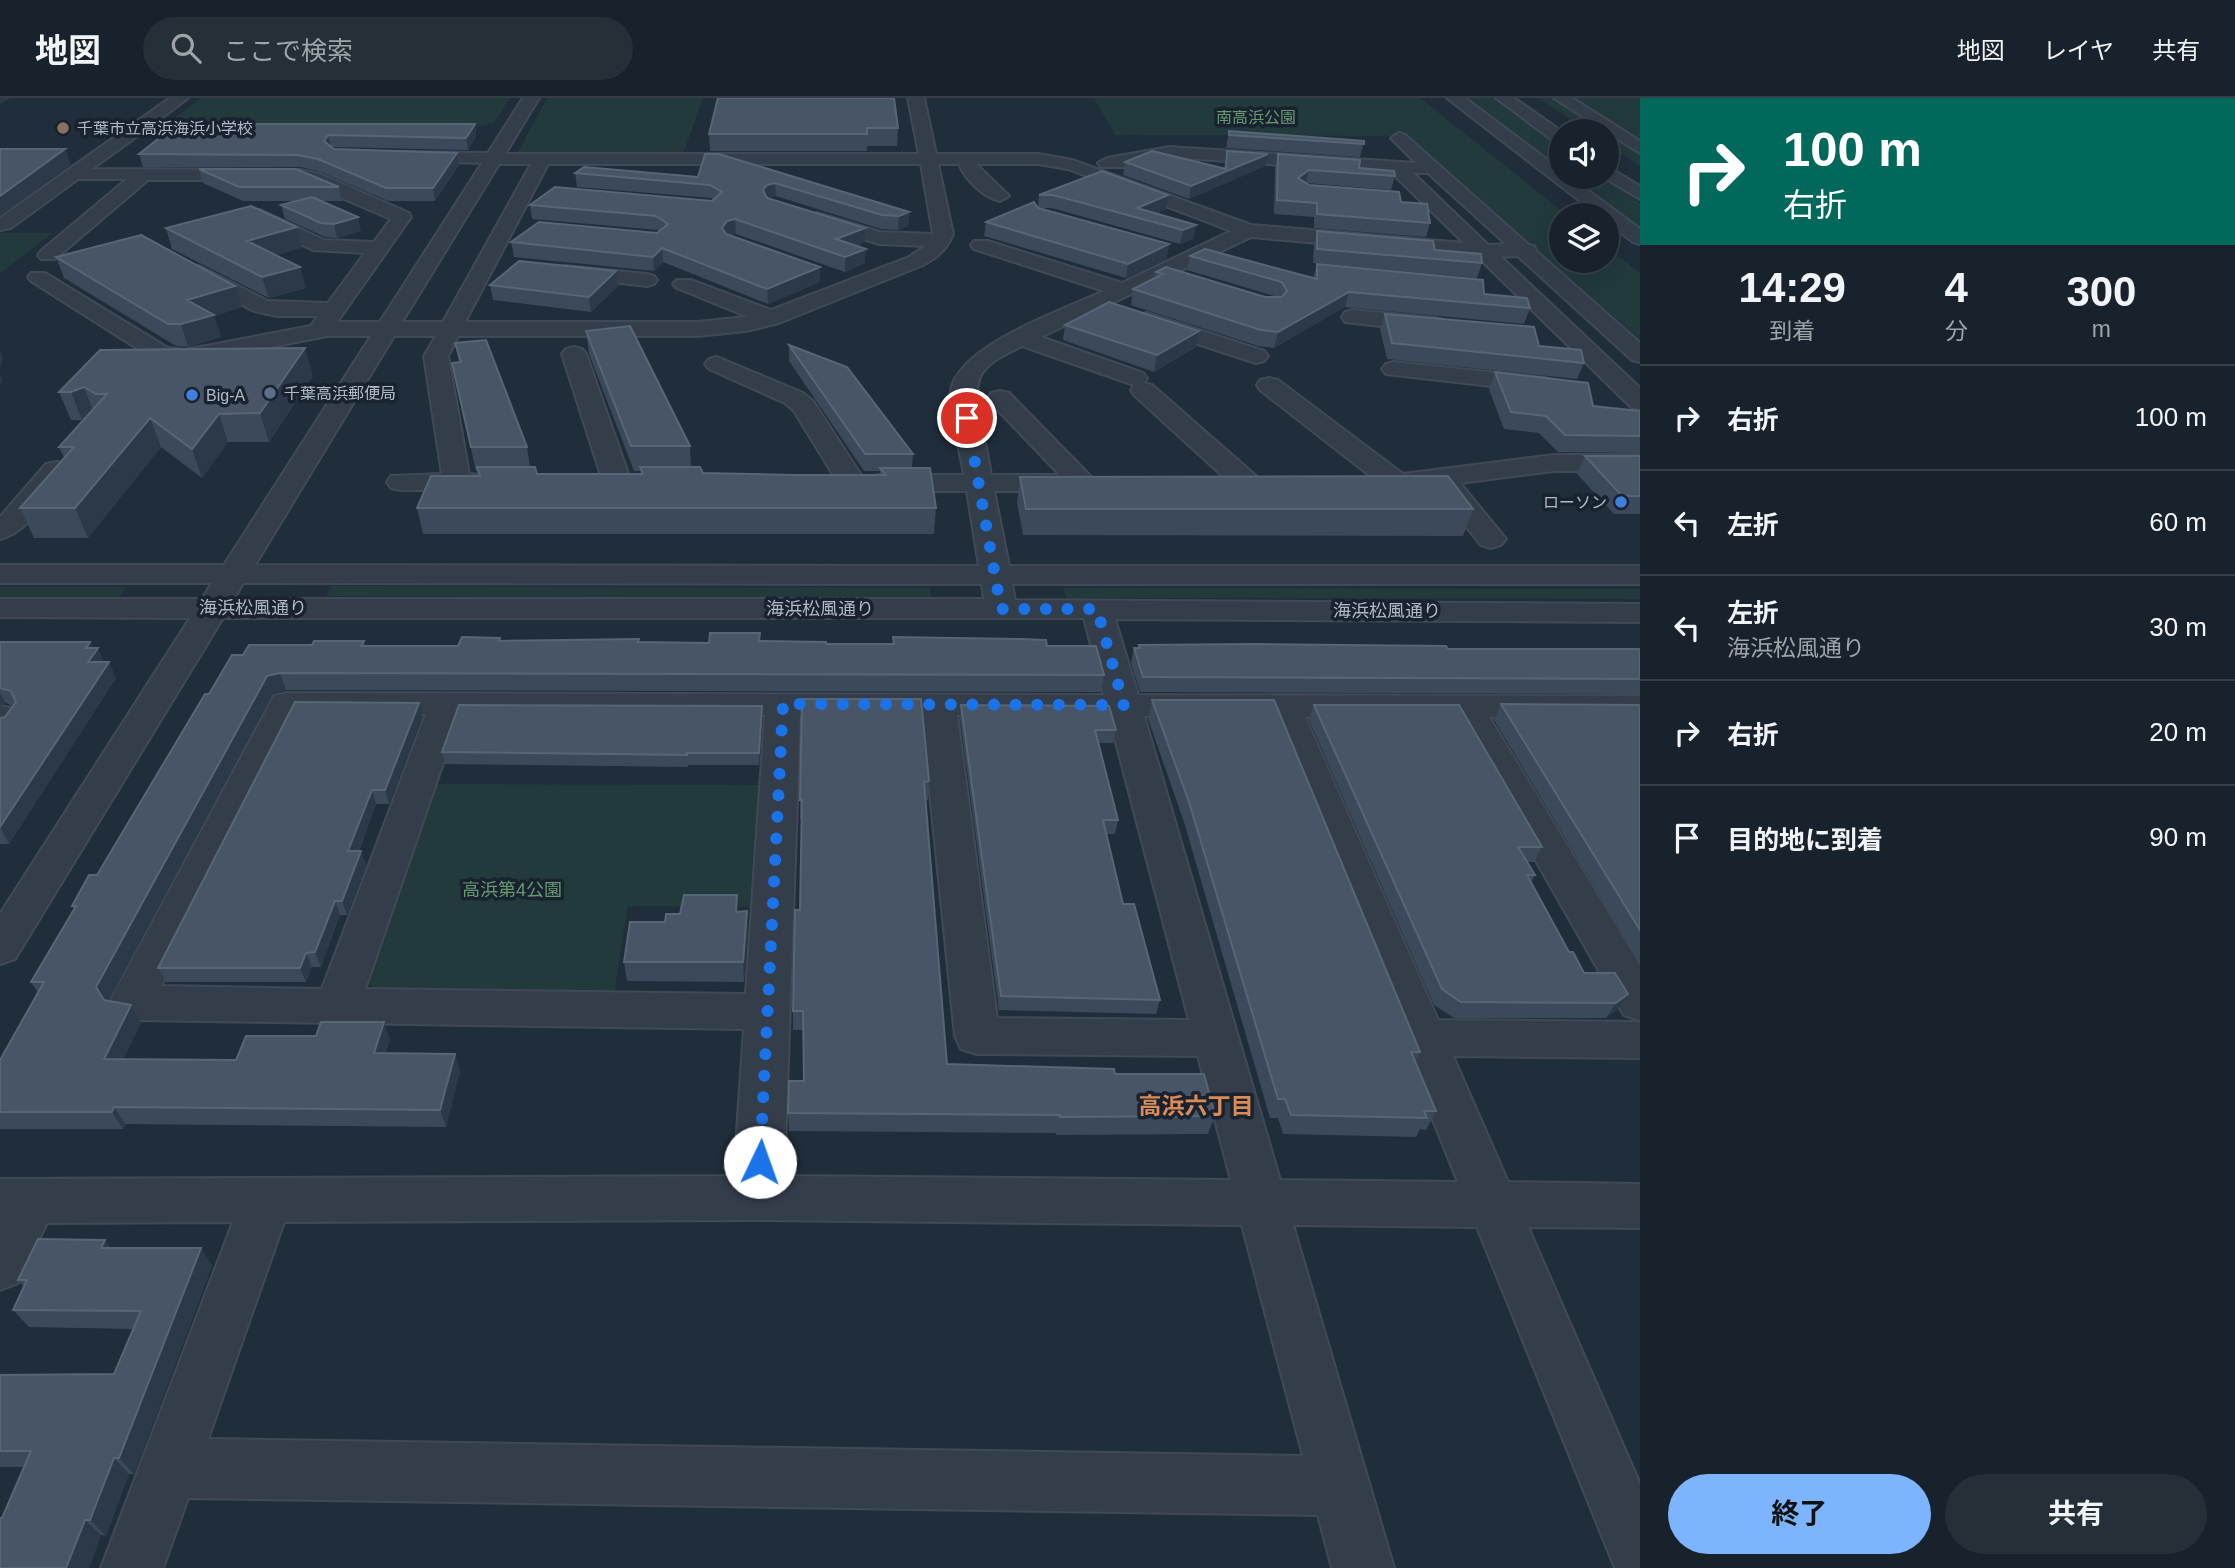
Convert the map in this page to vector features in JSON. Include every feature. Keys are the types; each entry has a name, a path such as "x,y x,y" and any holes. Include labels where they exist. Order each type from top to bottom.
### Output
{"street":[{"path":"0,224 4,224 76,174 180,98"},
{"path":"0,948 494,158 501,128 531,98"},
{"path":"458,318 697,329 746,324 771,318 916,261 931,253 941,242 943,234 916,98"},
{"path":"1455,98 1640,238"},
{"path":"1504,98 1549,130"},
{"path":"1562,98 1640,149"},
{"path":"141,127 236,128"},
{"path":"1399,138 1527,250 1640,355"},
{"path":"1074,165 1127,163 1151,154 1170,152 1397,168 1433,168"},
{"path":"385,156 542,159 1039,159 1074,165 1248,231 1474,243"},
{"path":"457,482 436,356 542,159"},
{"path":"965,159 971,172 1000,196"},
{"path":"1397,168 1636,399"},
{"path":"76,174 289,174 314,177 402,217 321,329"},
{"path":"48,255 144,174"},
{"path":"1111,179 1129,174 1199,193"},
{"path":"1619,180 1640,194"},
{"path":"525,190 550,192"},
{"path":"1403,199 1430,201"},
{"path":"244,210 320,246 380,248"},
{"path":"799,213 879,238 941,242"},
{"path":"1307,223 1527,250"},
{"path":"507,225 533,228"},
{"path":"1001,609 963,394 964,381 982,360 1021,338 1124,290 1165,261 1193,257 1248,231"},
{"path":"981,245 1124,290"},
{"path":"172,259 262,306 277,309 335,310"},
{"path":"1165,261 1195,282"},
{"path":"487,263 513,266"},
{"path":"540,269 647,280"},
{"path":"821,273 855,285"},
{"path":"38,277 166,356 185,357 321,329 387,329 458,318 564,320"},
{"path":"684,284 771,318"},
{"path":"1498,289 1524,291"},
{"path":"1095,303 1256,356"},
{"path":"1353,317 1463,328"},
{"path":"1532,334 1573,338"},
{"path":"1021,338 1139,384 1261,483 1206,483"},
{"path":"574,354 604,482 645,482"},
{"path":"717,365 794,398 804,406 852,482"},
{"path":"1394,369 1565,388"},
{"path":"1269,385 1397,483"},
{"path":"1592,391 1636,399"},
{"path":"1000,398 1083,483"},
{"path":"0,530 12,522 70,455"},
{"path":"1356,483 1397,483 1554,463 1640,463"},
{"path":"1441,477 1491,539"},
{"path":"401,482 510,482"},
{"path":"824,482 1111,483"},
{"name":"海浜松風通り","path":"0,574 1640,575"},
{"name":"海浜松風通り","path":"0,608 1097,609 1640,613"},
{"path":"1097,609 1363,1568"},
{"path":"767,1012 131,1003 285,703 1465,706 1635,714"},
{"path":"337,1007 447,703"},
{"path":"758,1198 783,704"},
{"path":"938,705 977,1036 1215,1038"},
{"path":"1283,706 1493,1205 1624,1478 1640,1555"},
{"path":"1465,706 1640,1003"},
{"path":"0,717 5,717 0,724"},
{"path":"1423,1038 1640,1040"},
{"path":"0,1266 16,1201 758,1198 1261,1200 1640,1206"},
{"path":"132,1568 266,1201"},
{"path":"169,1468 1340,1486"}],"green space":[{"path":"201,98 510,98 494,123 481,126 166,125"},
{"path":"547,98 703,98 680,163 514,159"},
{"name":"南高浜公園","path":"1094,98 1420,98 1552,203 1549,203 1549,260 1405,136 1115,135"},
{"path":"1466,98 1494,98 1549,137 1549,160"},
{"path":"1538,98 1640,98 1640,166 1619,152 1619,119 1570,119"},
{"path":"1619,188 1640,203 1640,228 1619,212 1619,203 1607,203 1588,189"},
{"path":"0,233 53,233 0,273"},
{"path":"1619,256 1640,273 1640,339 1564,273 1619,273"},
{"path":"331,586 930,588 931,598 326,596"},
{"path":"0,587 126,587 119,598 0,597"},
{"path":"1064,588 1640,589 1640,599 1066,598"},
{"name":"高浜第4公園","path":"436,784 760,785 753,907 628,906 614,994 383,995 369,984"}],"building":[{"path":"718,98 894,98 898,128 867,128 867,134 709,134"},
{"path":"177,124 475,124 466,138 328,135 324,141 334,149 457,153 433,188 386,188 318,159 297,155 139,154"},
{"path":"1229,131 1364,141 1364,144 1229,135"},
{"path":"0,149 65,149 0,196"},
{"path":"1152,151 1226,169 1227,151 1268,154 1191,186 1125,162"},
{"path":"705,154 719,154 909,212 899,216 882,215 775,183 767,185 763,190 767,198 865,228 836,239 866,249 845,257 735,219 727,221 722,228 726,234 820,267 767,289 662,248 653,257 511,242 539,222 657,233 668,224 656,216 530,205 555,187 712,201 722,192 710,185 575,173 584,167 698,177"},
{"path":"1278,154 1360,160 1359,168 1394,171 1395,176 1309,170 1298,178 1309,185 1399,192 1401,202 1427,204 1430,223 1317,214 1317,203 1277,200"},
{"path":"199,169 296,169 339,187 239,187"},
{"path":"1102,171 1168,195 1137,208 1196,225 1183,230 1053,195 1039,195"},
{"path":"312,197 358,217 334,224 321,223 281,205"},
{"path":"1034,202 1038,208 1169,244 1128,264 986,222"},
{"path":"251,206 297,227 247,241 300,267 262,277 166,228"},
{"path":"1317,231 1433,241 1435,250 1481,254 1482,263 1317,249"},
{"path":"141,235 235,286 187,300 214,315 181,324 168,324 56,257"},
{"path":"1205,249 1317,279 1317,264 1483,280 1484,294 1527,298 1530,308 1349,292 1278,332 1261,330 1133,289 1163,274 1156,272 1166,267 1265,297 1282,297 1287,291 1282,282 1190,256"},
{"path":"519,261 616,271 589,297 490,285"},
{"path":"1109,302 1199,331 1157,355 1065,325"},
{"path":"1385,314 1534,327 1539,346 1581,350 1584,363 1392,343"},
{"path":"630,326 690,446 631,446 586,331"},
{"path":"486,340 527,447 471,447 452,363 461,362 455,343"},
{"path":"789,345 847,367 913,454 865,454"},
{"path":"305,348 260,413 219,414 192,449 150,418 75,508 20,508 74,447 59,447 107,394 96,394 84,387 71,392 59,392 100,350"},
{"path":"1495,372 1588,383 1593,406 1640,411 1640,436 1565,435 1546,416 1511,412"},
{"path":"1585,456 1640,456 1640,496 1622,496"},
{"path":"477,467 535,467 537,474 643,474 640,467 700,467 703,473 792,475 886,475 880,468 930,468 936,508 417,508 431,476 480,476"},
{"path":"1448,476 1473,509 1026,509 1020,477"},
{"path":"710,633 760,633 759,641 826,644 894,644 893,637 1046,640 1047,646 1096,646 1104,675 280,673 267,676 96,987 104,1000 131,1005 104,1059 236,1060 246,1036 316,1036 321,1022 384,1022 374,1053 455,1054 440,1110 114,1107 112,1112 0,1112 0,1060 44,982 31,982 76,906 72,906 89,875 97,875 205,694 209,694 232,655 243,655 249,645 312,645 314,641 364,641 361,646 458,646 462,637 500,638 499,641 639,639 638,642 709,643"},
{"path":"0,642 90,642 86,648 98,648 88,662 109,662 0,827 0,718 5,717 16,702 11,691 0,688"},
{"path":"1139,645 1446,646 1448,649 1640,649 1640,679 1143,677 1134,648 1140,648"},
{"path":"802,699 921,699 929,781 924,782 947,1064 1114,1069 1115,1074 1204,1074 1215,1116 788,1113 789,1081 804,1081 803,1011 793,1011 795,910 800,910"},
{"path":"1152,700 1274,700 1420,1052 1411,1052 1436,1111 1424,1111 1427,1118 1291,1115 1285,1099 1278,1099 1189,802"},
{"path":"295,702 419,703 385,790 372,790 348,851 361,851 342,901 335,901 315,952 306,953 300,968 158,968"},
{"path":"1501,704 1640,705 1640,930"},
{"path":"459,705 762,706 759,753 687,755 442,752"},
{"path":"961,705 1109,706 1116,730 1095,730 1118,820 1103,820 1123,904 1134,904 1160,1000 1001,996"},
{"path":"1314,705 1459,705 1542,847 1518,847 1535,875 1527,875 1569,952 1573,952 1584,973 1615,973 1628,994 1616,1003 1461,1002 1442,989"},
{"path":"684,895 737,895 736,912 747,911 743,962 624,962 630,922 665,922 666,914 680,914"},
{"path":"38,1239 105,1240 101,1248 201,1248 119,1458 114,1458 90,1520 85,1520 66,1568 0,1568 0,1518 31,1451 0,1451 0,1375 114,1374 141,1311 13,1310 27,1280 18,1280"}],"place":[{"name":"千葉市立高浜海浜小学校","path":"63,128"},
{"name":"千葉高浜郵便局","path":"270,393"},
{"name":"Big-A","path":"192,395"},
{"name":"ローソン","path":"1621,502"}],"district":[{"name":"高浜六丁目","path":"1196,1106"}],"route":[{"path":"760,1162 783,704 1124,705 1097,609 1001,609 967,418"}]}
